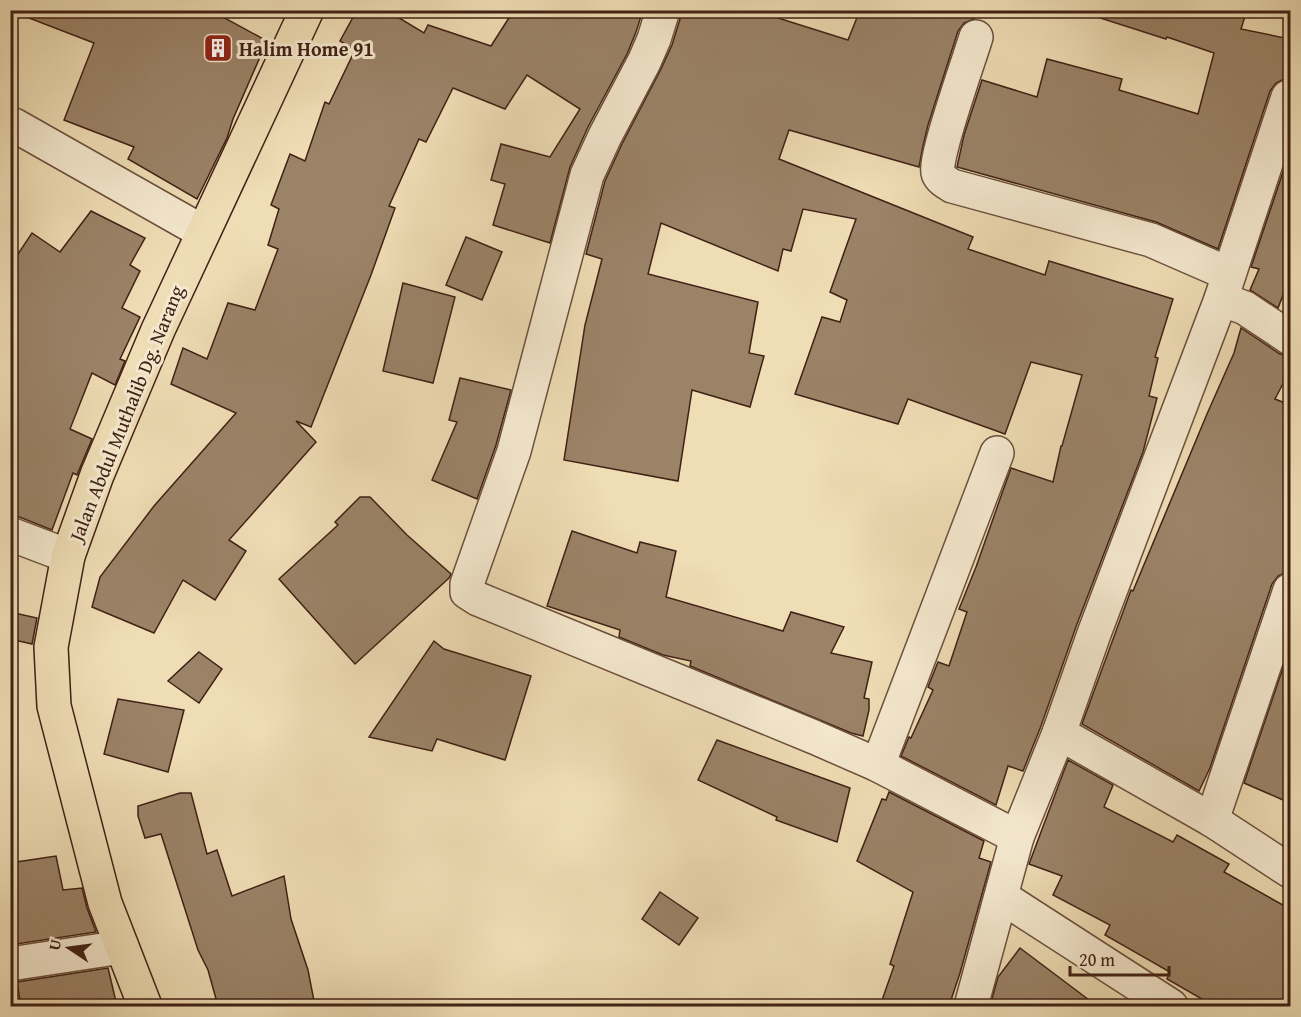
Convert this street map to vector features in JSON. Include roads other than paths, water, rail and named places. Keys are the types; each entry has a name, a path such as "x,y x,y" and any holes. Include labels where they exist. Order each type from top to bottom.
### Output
{"main road":[{"name":"Jalan Abdul Muthalib Dg. Narang","path":"145,1006 105,903 54,706 51,647 68,556 101,465 158,330 307,10"}],"street":[{"path":"663,10 644,62 604,136 587,175 514,451 466,584 467,592 478,599 782,723 878,765 1017,837"},
{"path":"976,37 944,137 937,166 937,173 941,179 952,186 1151,240 1225,286 1245,308 1290,338"},
{"path":"971,1006 1017,837 1059,733 1225,286 1288,97"},
{"path":"14,125 203,232"},
{"path":"878,765 998,453"},
{"path":"10,534 68,556"},
{"path":"1212,820 1290,590"},
{"path":"1059,733 1212,820 1290,871"},
{"path":"1002,897 1172,1006"},
{"path":"10,964 122,947"}],"place":[{"name":"Halim Home 91","path":"218,48"}]}
